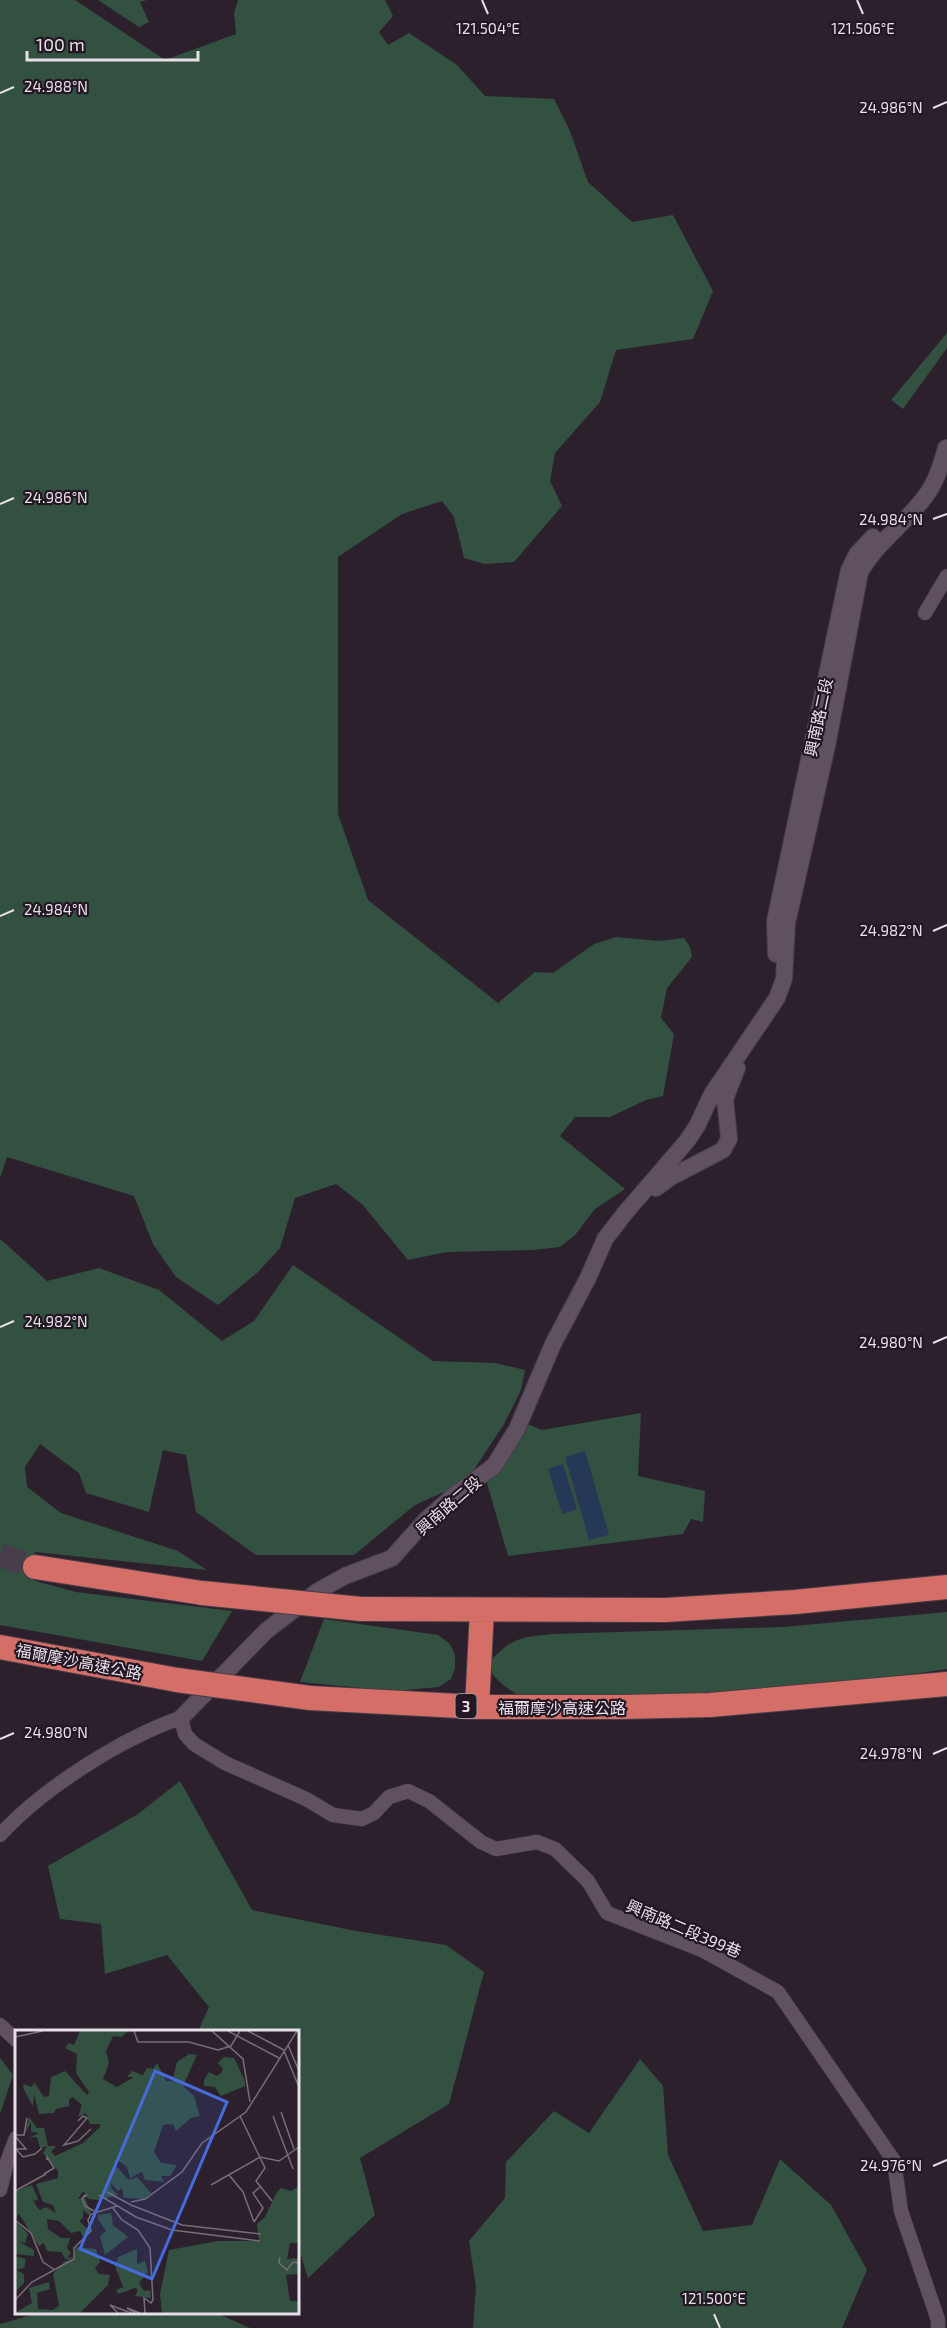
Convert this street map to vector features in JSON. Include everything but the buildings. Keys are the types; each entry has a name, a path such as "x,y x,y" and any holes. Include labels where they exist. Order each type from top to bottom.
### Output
{"highway":[{"path":"35,1567 202,1593 361,1609 665,1610 795,1602 947,1587"},
{"path":"477,1707 483,1610"},
{"name":"福爾摩沙高速公路","path":"0,1647 177,1680 310,1698 477,1707 710,1705 947,1684"}],"street":[{"name":"興南路二段","path":"181,1718 266,1631 318,1591 345,1576 392,1558 425,1521 452,1497 494,1466 517,1429 553,1344 588,1278 605,1239 687,1141 712,1094 762,1019 773,977 776,951 775,921 849,570 857,554 906,505 946,447"},
{"path":"925,613 947,576"},
{"name":"興南路二段","path":"625,1213 671,1177 723,1150 729,1139 725,1099 749,1039"},
{"path":"0,1835 47,1791 89,1762 161,1724 181,1718"},
{"name":"興南路二段399巷","path":"181,1718 185,1734 194,1744 225,1763 306,1799 333,1815 362,1820 374,1813 389,1797 408,1791 429,1801 481,1842 496,1849 537,1842 555,1849 588,1881 607,1912 702,1950 778,1992 894,2161 901,2211 935,2310 938,2328"},
{"path":"0,1828 13,1821"},
{"path":"0,2025 15,2039"},
{"path":"0,2190 15,2141"}],"green space":[{"path":"0,0 75,0 165,60 236,34 234,13 238,0 385,0 393,16 379,32 388,45 409,33 457,65 485,96 554,99 570,131 588,182 632,222 673,215 713,291 693,339 616,350 600,402 555,453 550,481 562,506 514,562 485,564 464,558 454,517 442,501 402,514 338,557 338,814 368,900 498,1003 535,972 553,973 594,944 616,937 659,941 684,938 690,947 692,957 667,988 661,1018 674,1034 663,1096 646,1100 610,1117 575,1117 560,1136 625,1189 595,1209 575,1235 560,1247 533,1250 447,1252 408,1260 362,1204 336,1184 295,1198 280,1248 258,1272 218,1305 176,1277 153,1244 134,1196 7,1157 0,1178"},
{"path":"98,0 147,0 140,2 149,22 139,27"},
{"path":"947,333 947,348 903,409 891,400"},
{"path":"0,1239 47,1281 99,1268 159,1290 222,1341 254,1321 293,1265 433,1361 495,1363 525,1370 521,1390 504,1424 466,1482 415,1505 354,1555 256,1555 196,1512 186,1455 163,1450 149,1512 86,1493 79,1473 40,1444 25,1467 27,1487 61,1513 178,1551 207,1570 35,1552 35,1581 76,1592 232,1611 202,1661 0,1625"},
{"path":"641,1413 638,1476 705,1491 703,1522 691,1519 683,1534 508,1556 487,1483 505,1462 527,1424 542,1430"},
{"path":"947,1612 947,1669 828,1687 710,1695 521,1697 497,1679 489,1663 504,1648 517,1640 542,1635 783,1627"},
{"path":"324,1619 438,1635 450,1644 455,1655 455,1668 451,1679 439,1687 394,1691 300,1682"},
{"path":"180,1781 252,1910 356,1931 446,1945 484,1972 449,2104 360,2158 375,2215 308,2278 298,2246 298,2030 198,2030 209,2007 167,1955 105,1974 101,1924 60,1919 48,1866 138,1814"},
{"path":"0,2058 13,2075 0,2114"},
{"path":"640,2059 663,2086 668,2155 703,2231 752,2225 780,2159 831,2205 867,2270 842,2328 473,2328 476,2287 469,2241 505,2198 506,2162 554,2111 589,2133"},
{"path":"39,2313 216,2313 250,2328 0,2328 0,2324"}],"water":[{"path":"585,1451 609,1535 589,1540 565,1457"},
{"path":"563,1464 577,1509 562,1514 548,1469"}],"tunnel":[{"path":"0,1555 35,1567"}]}
